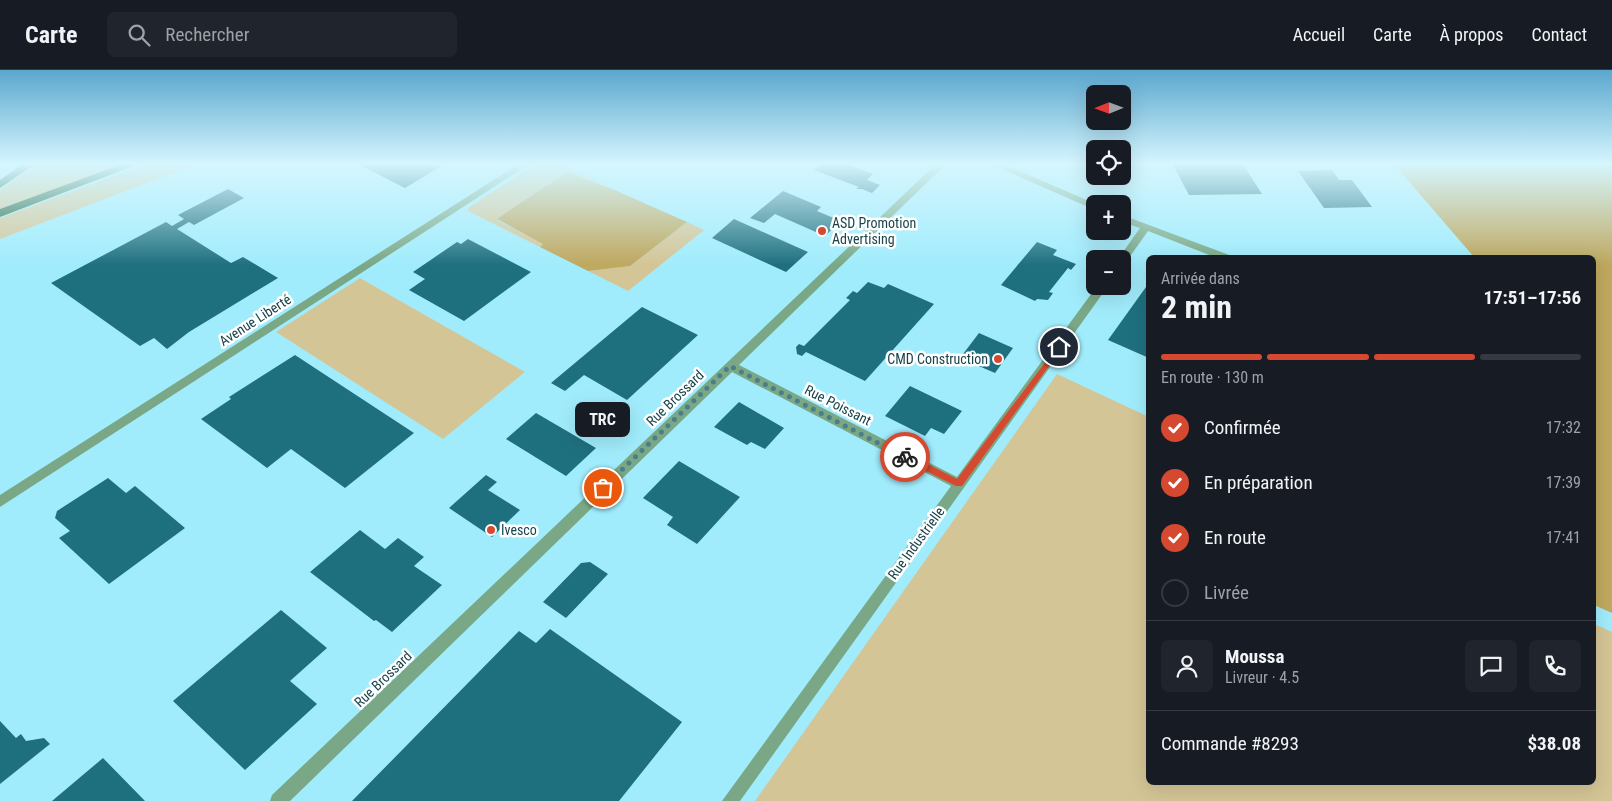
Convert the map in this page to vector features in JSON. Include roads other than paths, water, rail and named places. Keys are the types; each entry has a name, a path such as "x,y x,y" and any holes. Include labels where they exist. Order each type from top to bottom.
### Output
{"highway":[{"path":"0,213 43,197"}],"street":[{"name":"Avenue Liberté","path":"0,502 473,197"},
{"name":"Rue Brossard","path":"278,801 906,197"},
{"path":"1072,197 1086,203"},
{"path":"1131,221 1220,255"},
{"path":"1129,250 1146,227"},
{"name":"Rue Industrielle","path":"730,801 1096,295"},
{"name":"Rue Poissant","path":"730,366 959,484"}],"place":[{"name":"ASD Promotion Advertising","path":"822,231"},
{"name":"CMD Construction","path":"998,359"},
{"name":"TRC","path":"603,488"},
{"name":"Ivesco","path":"491,530"}]}
